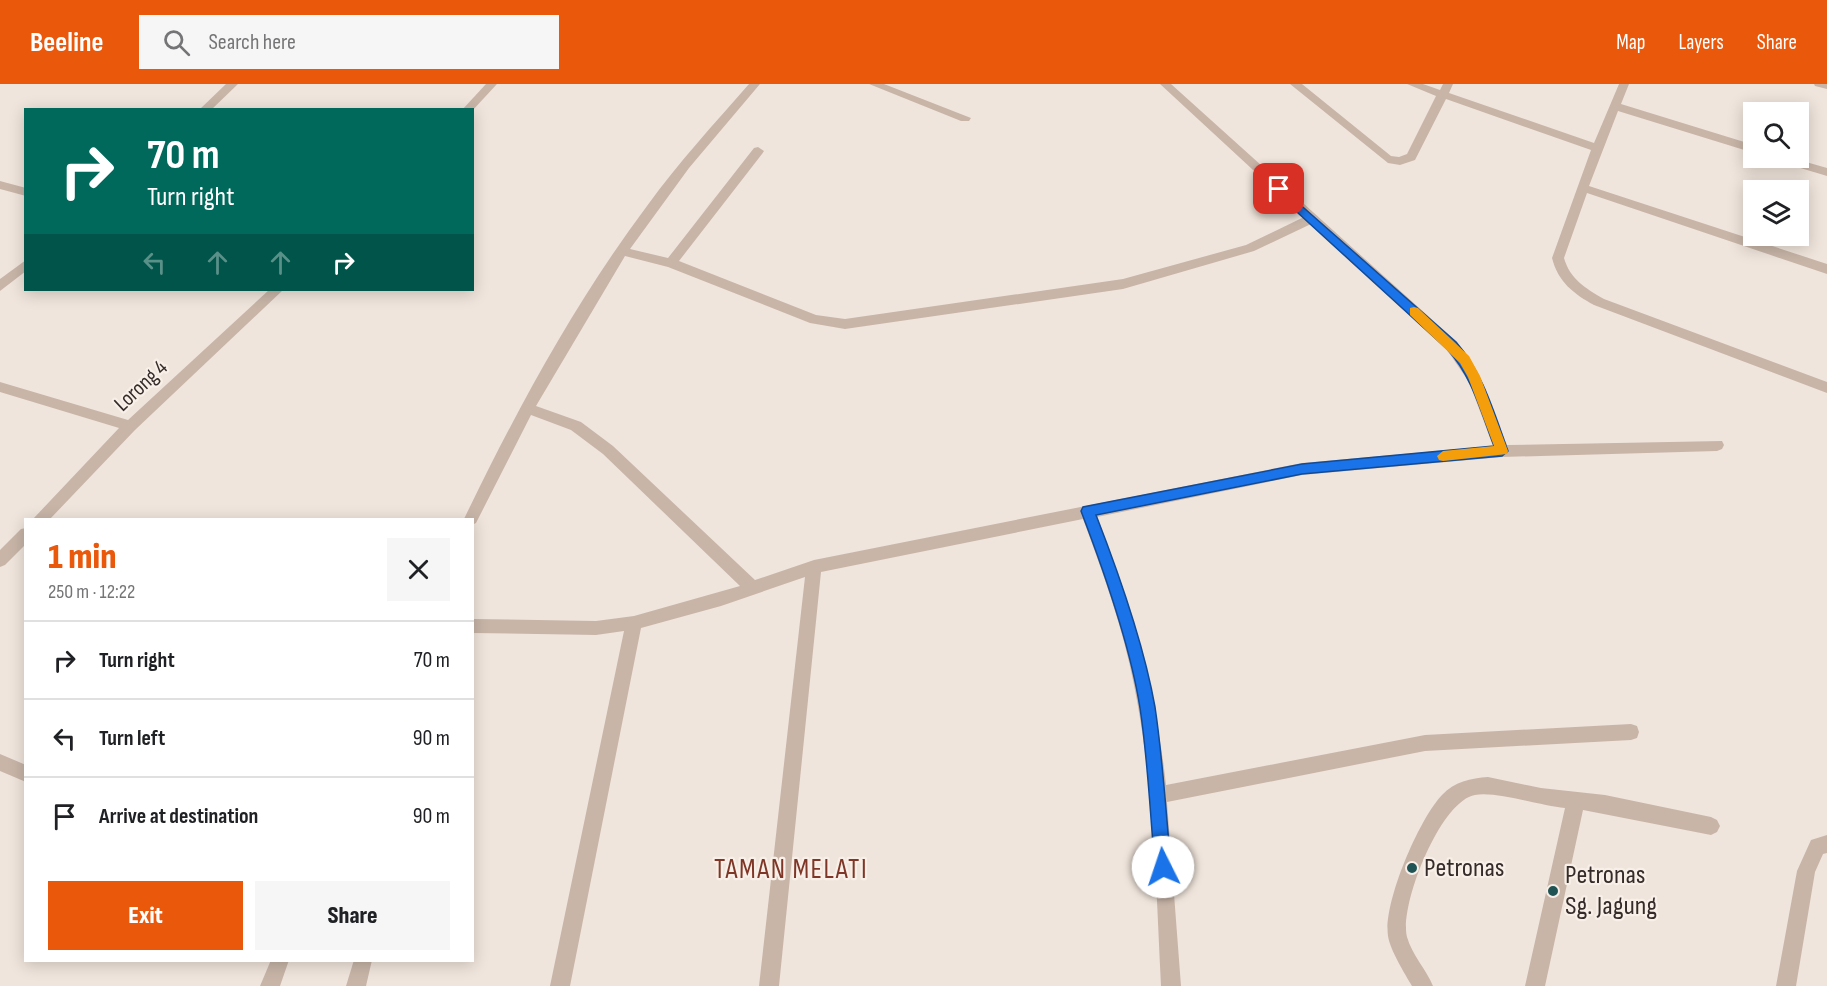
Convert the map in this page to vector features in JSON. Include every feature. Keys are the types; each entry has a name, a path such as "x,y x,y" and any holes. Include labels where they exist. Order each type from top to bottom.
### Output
{"street":[{"path":"206,108 233,84"},
{"path":"468,108 492,84"},
{"path":"472,518 528,409 621,252 669,186 755,84"},
{"path":"874,84 964,118"},
{"path":"1165,84 1452,346 1474,376 1502,451"},
{"path":"1295,84 1388,159 1400,161 1411,157 1448,84"},
{"path":"1412,84 1597,148"},
{"path":"1624,84 1597,148 1558,258 1560,271 1569,283 1599,302 1827,388"},
{"path":"1820,84 1827,86"},
{"path":"1615,106 1743,146"},
{"path":"671,263 759,151"},
{"path":"1809,167 1827,172"},
{"path":"0,185 24,191"},
{"path":"1583,188 1827,269"},
{"path":"621,252 671,263 814,320 845,324 1123,284 1250,248 1311,219"},
{"path":"0,286 24,266"},
{"name":"Lorong 4","path":"41,518 130,426 276,291"},
{"path":"0,387 130,426"},
{"path":"528,409 548,414 576,426 608,450 752,587"},
{"path":"474,626 596,628 634,623 720,599 814,567 1302,469 1502,451 1717,445"},
{"path":"1087,511 1104,554 1133,650 1147,707 1158,795 1171,986"},
{"path":"0,560 24,536"},
{"path":"769,986 814,567"},
{"path":"560,986 634,623"},
{"path":"1158,795 1425,743 1631,732"},
{"path":"0,762 24,773"},
{"path":"1422,986 1397,936 1402,893 1428,828 1449,800 1470,787 1488,786 1541,797 1605,804 1711,826"},
{"path":"1535,986 1576,800"},
{"path":"1786,986 1806,872 1817,846 1827,844"},
{"path":"270,986 279,962"},
{"path":"356,986 362,962"}],"slow traffic":[{"path":"1414,311 1464,360 1474,376 1502,451 1443,456"}],"place":[{"name":"Petronas","path":"1412,868"},
{"name":"Petronas Sg. Jagung","path":"1553,891"}],"district":[{"name":"TAMAN MELATI","path":"791,869"}],"route":[{"path":"1163,867 1158,795 1147,707 1133,650 1104,554 1087,511 1302,469 1502,451 1474,376 1464,360 1452,346 1279,189"}]}
